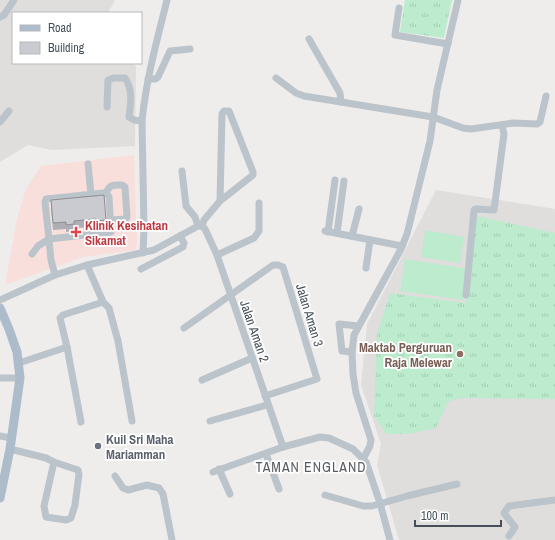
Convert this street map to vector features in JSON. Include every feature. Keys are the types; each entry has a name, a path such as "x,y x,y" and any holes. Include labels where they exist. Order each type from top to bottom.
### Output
{"main road":[{"path":"0,308 9,329 19,363 20,378 10,449 0,498"}],"street":[{"path":"0,17 4,15 14,0"},
{"path":"143,253 142,121 148,79 167,0"},
{"path":"363,459 370,446 371,440 356,393 352,352 354,335 407,234 430,141 437,90 458,0"},
{"path":"399,8 395,36 448,44"},
{"path":"309,39 340,93 341,102"},
{"path":"148,79 155,80 158,77 170,51 190,49"},
{"path":"107,107 108,80 114,78 125,78 130,84 131,101 129,117 134,120 142,121"},
{"path":"276,78 296,93 304,96 433,117 463,128 472,129 513,123 537,124 540,122 546,96"},
{"path":"0,122 9,111"},
{"path":"0,300 54,275 87,265 154,250 200,226 220,201 251,178 253,172 229,111 224,111 222,114 220,201"},
{"path":"466,295 474,210 494,210 504,134 502,125"},
{"path":"88,164 91,194"},
{"name":"Jalan Aman 2","path":"182,170 186,206 200,226 205,229 217,256 267,405 283,447"},
{"path":"335,180 326,232 402,246"},
{"path":"337,233 344,181"},
{"path":"106,193 111,186 122,185 124,187 128,217 126,219 110,220"},
{"path":"54,275 51,260 45,202 46,199 106,193"},
{"path":"32,254 38,246 49,239 111,232 109,197 106,193"},
{"path":"217,256 254,238 259,231 259,203"},
{"path":"352,236 359,209"},
{"path":"141,269 183,247 184,243 180,236"},
{"path":"366,268 370,240"},
{"path":"87,265 103,302 109,308 118,341 132,421"},
{"name":"Jalan Aman 3","path":"230,295 273,265 278,265 283,268 317,379 265,396"},
{"path":"184,328 230,295"},
{"path":"81,422 60,318 63,315 103,302"},
{"path":"352,352 342,351 339,324 358,326"},
{"path":"19,363 67,347"},
{"path":"202,380 252,358"},
{"path":"0,378 20,378"},
{"path":"210,421 267,405"},
{"path":"0,436 11,438"},
{"path":"230,494 216,470 320,436 329,438 353,449 366,462 390,540"},
{"path":"10,449 46,458 78,470 79,474 75,505 71,518 66,520 46,517 44,511 54,462"},
{"path":"266,454 279,488"},
{"path":"115,476 123,488 128,490 147,485 159,488 164,494 172,540"},
{"path":"325,495 363,506 372,506 457,484"},
{"path":"509,536 514,527 504,513 509,506 555,500"}],"shaded area":[{"path":"0,0 115,0 109,12 12,12 12,64 134,64 136,67 135,146 52,150 28,145 0,162"},
{"name":"Klinik Kesihatan Sikamat","path":"134,155 137,244 135,250 83,257 5,285 17,219 26,189 41,166"},
{"name":"Maktab Perguruan Raja Melewar","path":"436,190 555,209 555,540 399,540 377,465 381,444 361,385 367,324"}],"green space":[{"path":"405,0 452,0 444,38 400,32"},
{"path":"472,215 555,233 555,399 460,398 448,402 436,428 409,434 386,434 374,416 377,334 390,293 465,303"},
{"path":"425,230 464,237 460,263 421,257"},
{"path":"405,259 468,269 463,300 400,291"}],"building":[{"path":"104,195 106,220 96,221 96,219 74,221 74,224 66,225 66,222 53,223 51,200"}],"place":[{"name":"Klinik Kesihatan Sikamat","path":"76,232"},
{"name":"Maktab Perguruan Raja Melewar","path":"460,354"},
{"name":"Kuil Sri Maha Mariamman","path":"98,446"}],"district":[{"name":"TAMAN ENGLAND","path":"311,467"}]}
